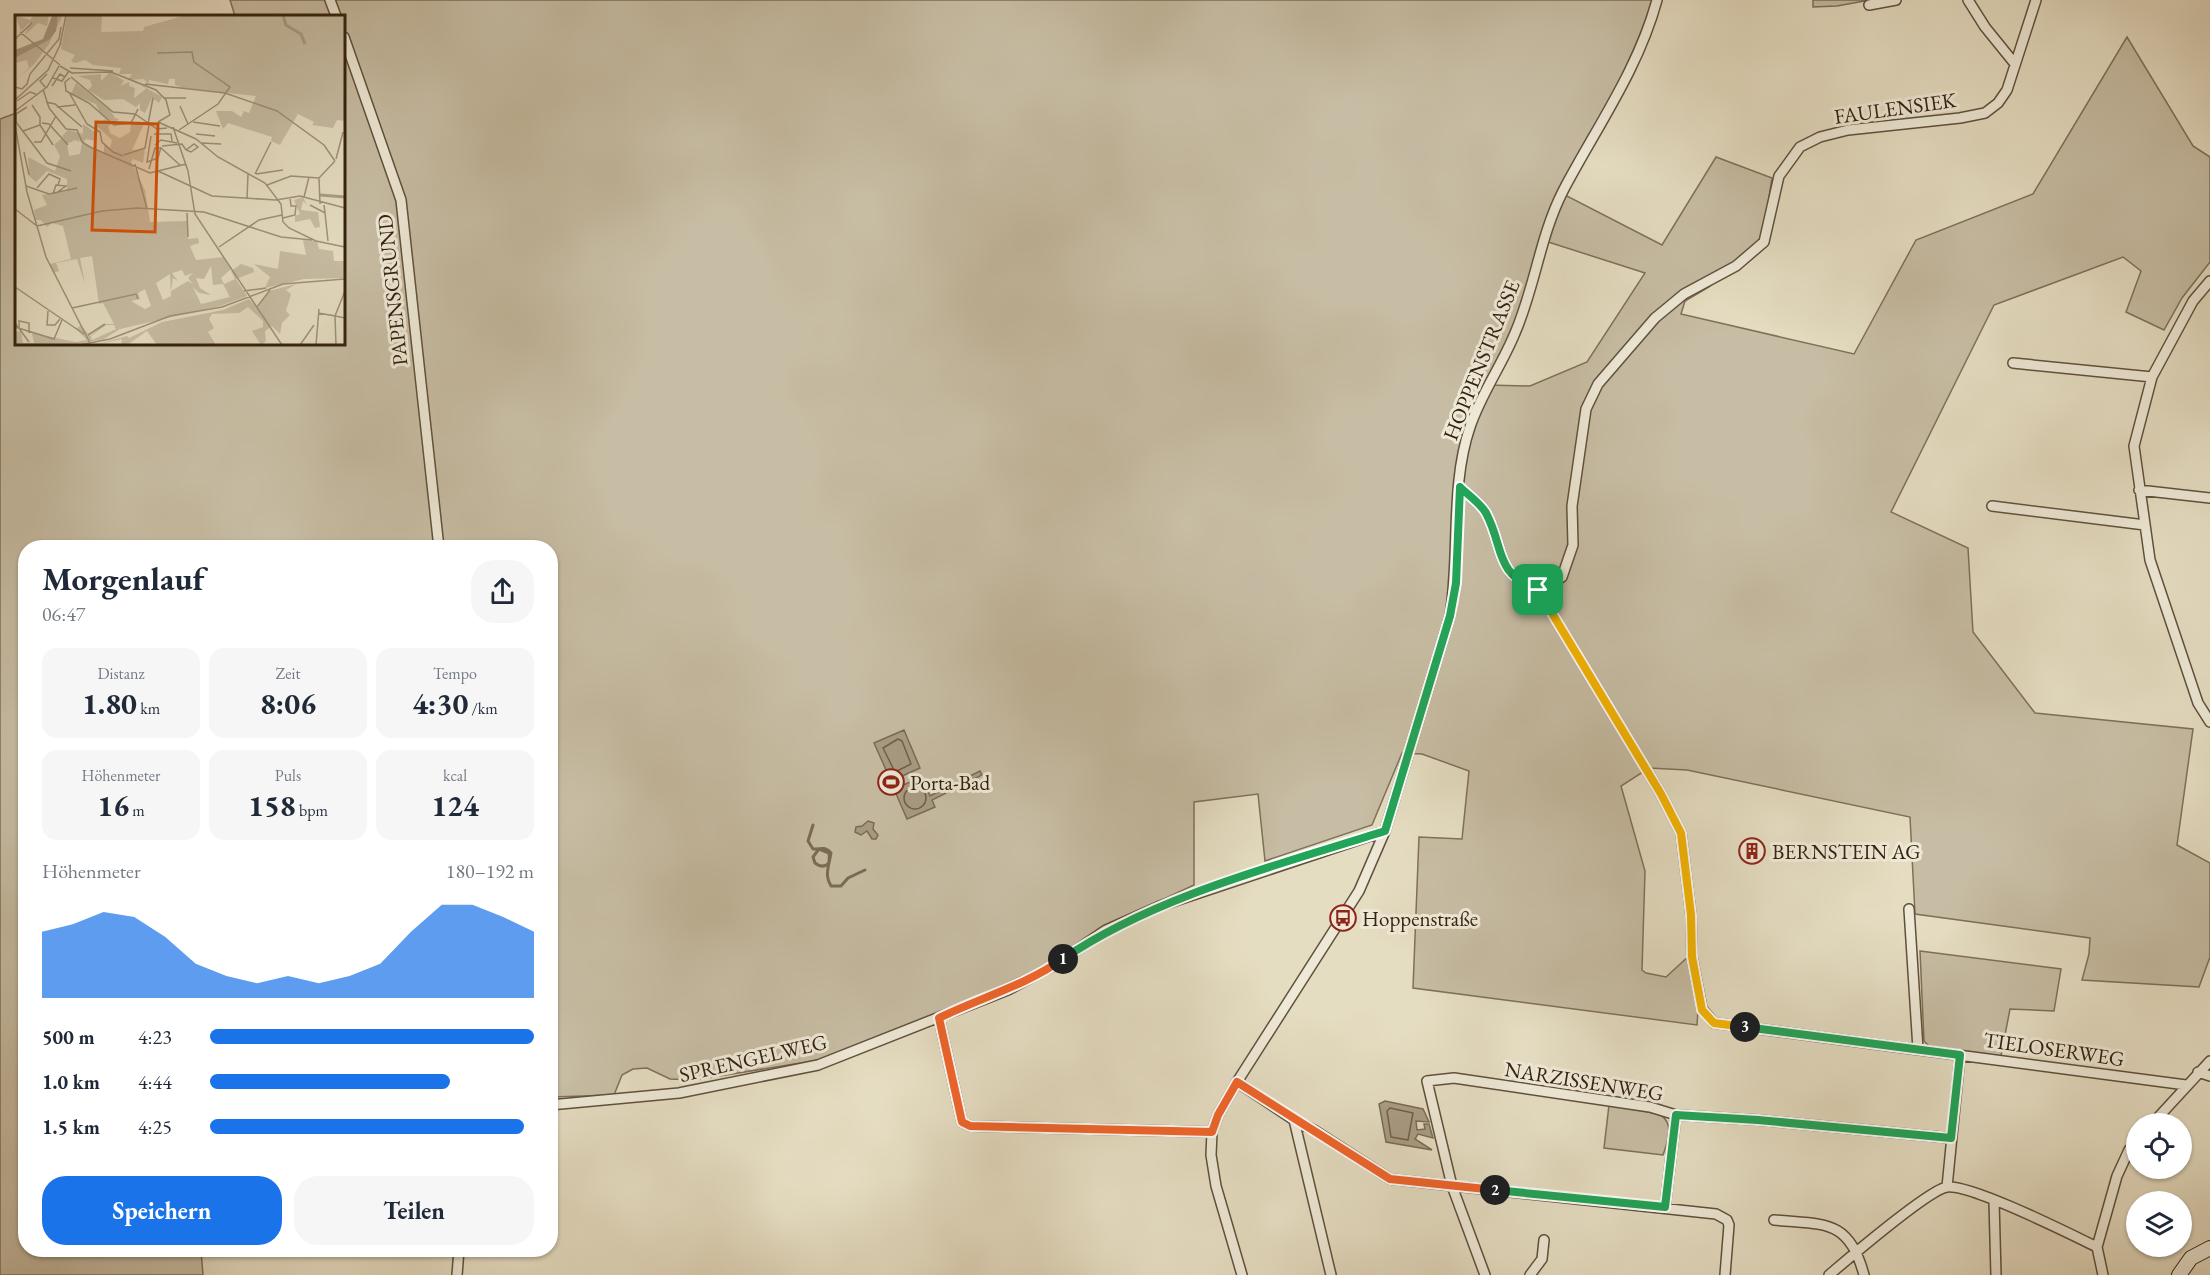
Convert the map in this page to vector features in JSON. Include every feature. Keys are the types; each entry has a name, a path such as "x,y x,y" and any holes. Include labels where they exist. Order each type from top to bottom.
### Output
{"main road":[{"path":"2179,1275 2191,1258 2210,1248"}],"street":[{"path":"330,0 336,15"},
{"name":"HOPPENSTRASSE","path":"1242,1275 1216,1186 1211,1155 1212,1132 1218,1115 1237,1082 1359,891 1385,831 1450,616 1456,583 1462,455 1470,427 1516,332 1556,208 1641,47 1656,0"},
{"path":"1869,5 1896,0"},
{"path":"1968,0 1985,27 2016,64"},
{"name":"FAULENSIEK","path":"1538,590 1550,586 1562,577 1573,545 1572,506 1586,409 1598,384 1655,318 1684,294 1736,266 1764,242 1779,176 1800,147 1820,137 1848,130 1960,118 1985,113 1998,103 2007,90 2036,0"},
{"name":"PAPENSGRUND","path":"345,40 401,200 438,540"},
{"path":"2210,281 2193,301 2152,377 2134,446 2139,490 2154,571 2198,703 2210,722"},
{"path":"2013,363 2152,377"},
{"path":"1460,487 1486,512 1503,564 1520,583 1538,590"},
{"path":"2139,490 2210,498"},
{"path":"1992,506 2145,525"},
{"name":"TIELOSERWEG","path":"1538,590 1661,794 1681,833 1691,915 1694,967 1702,1010 1714,1023 2186,1085"},
{"name":"SPRENGELWEG","path":"558,1104 645,1098 773,1076 818,1065 939,1018 1033,977 1106,930 1141,914 1385,831"},
{"path":"1909,909 1918,1049"},
{"path":"939,1018 962,1122 970,1126 1212,1132"},
{"path":"1947,1187 1960,1055"},
{"path":"2162,1113 2210,1061"},
{"path":"2198,1072 2210,1076"},
{"name":"NARZISSENWEG","path":"1452,1186 1427,1081 1454,1078 1650,1107 1676,1115 1758,1120 1951,1138"},
{"path":"1237,1082 1390,1179 1716,1214 1727,1220 1730,1230 1725,1275"},
{"path":"1665,1207 1676,1115"},
{"path":"1294,1120 1330,1275"},
{"path":"2103,1275 2097,1246 2117,1176 2126,1156"},
{"path":"1452,1186 1485,1275"},
{"path":"1828,1275 1918,1204 1947,1187 1972,1192 2097,1246"},
{"path":"1994,1202 1996,1275"},
{"path":"1774,1220 1832,1226 1845,1235 1858,1251 1864,1275"},
{"path":"1530,1275 1542,1259 1544,1240"},
{"path":"458,1275 459,1257"}],"shaded area":[{"path":"230,0 1653,0 1634,50 1559,192 1662,245 1716,157 1772,178 1763,236 1709,287 1685,301 1681,314 1854,354 1916,240 2033,194 2127,37 2193,146 2210,157 2210,262 2182,298 2164,330 2126,312 2141,271 2123,257 1994,305 1891,512 1968,548 1973,632 2035,713 2193,729 2177,845 2210,863 2210,957 2199,987 2082,980 2089,954 2090,938 1915,914 1910,817 1687,770 1649,768 1621,786 1645,871 1642,970 1666,977 1690,955 1698,1009 1697,1025 1413,988 1419,837 1462,839 1469,771 1422,754 1402,753 1372,825 1265,861 1258,794 1194,802 1194,885 1123,918 1051,963 946,1011 819,1060 695,1080 670,1079 647,1068 633,1069 622,1075 614,1095 558,1097 558,540 18,540 18,1257 202,1257 203,1275 0,1275 0,119 15,113 15,345 345,345 345,15 235,15","holes":["1542,240 1645,273 1587,362 1530,386 1487,385 1514,329"]},
{"path":"1813,0 1870,0 1837,6 1813,7"},
{"path":"1920,951 2061,969 2054,1011 2010,1009 2001,1056 1929,1046 1924,1041"},
{"path":"1609,1105 1659,1114 1664,1118 1669,1127 1669,1133 1663,1155 1604,1148"}],"water":[{"path":"904,730 920,768 891,781 874,743"},
{"path":"980,771 982,775 932,800 935,807 907,819 894,789 922,777 930,796"},
{"path":"868,821 874,823 873,829 878,835 876,839 872,839 867,831 861,835 855,832 856,827"},
{"path":"1385,1101 1423,1109 1429,1122 1416,1121 1417,1130 1425,1129 1424,1124 1429,1124 1433,1138 1418,1134 1415,1139 1432,1150 1386,1142 1379,1104"}],"waterway":[{"path":"813,825 808,841 813,849 825,848 831,853 829,863 827,864 824,866 815,863 813,857 819,849 829,853 829,862 828,866 828,870 827,873 831,886 841,886 848,878 865,870"}],"place":[{"name":"Porta-Bad","path":"891,782"},
{"name":"BERNSTEIN AG","path":"1752,851"},
{"name":"Hoppenstraße","path":"1343,918"}],"route":[{"path":"1460,487 1486,512 1503,564 1520,583 1538,590 1661,794 1681,833 1691,915 1692,957 1702,1010 1714,1023 1960,1055 1951,1138 1758,1120 1676,1115 1665,1207 1390,1179 1237,1082 1218,1115 1212,1132 970,1126 962,1122 939,1018 978,1000 1008,990 1053,966 1106,930 1160,906 1385,831 1450,616 1456,583 1460,487"}]}
